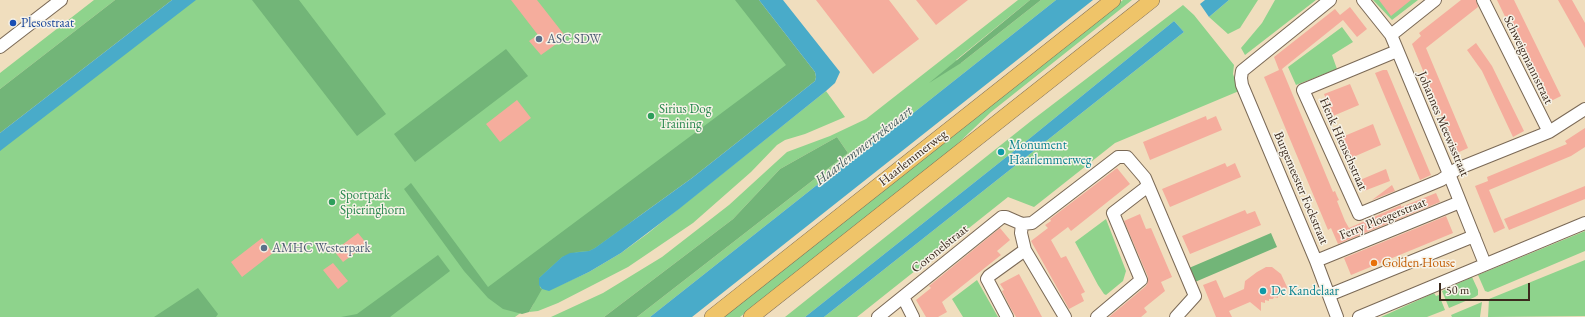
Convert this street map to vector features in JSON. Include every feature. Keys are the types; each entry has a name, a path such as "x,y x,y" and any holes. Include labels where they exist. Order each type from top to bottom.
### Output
{"main road":[{"name":"Haarlemmerweg","path":"712,317 1113,0"},
{"name":"Haarlemmerweg","path":"751,317 1152,0"}],"street":[{"path":"0,47 61,0"},
{"name":"Burgemeester Fockstraat","path":"1330,0 1242,71 1242,85 1316,261 1337,317"},
{"name":"Johannes Meewisstraat","path":"1363,0 1391,35 1485,264"},
{"path":"1391,35 1435,0"},
{"name":"Schweigmannstraat","path":"1483,0 1549,132"},
{"name":"Henk Hienschstraat","path":"1397,51 1303,90 1359,214 1441,180 1449,174"},
{"path":"1449,174 1457,169 1549,132 1585,109"},
{"path":"1065,317 1025,250 1021,233 1022,224 1032,223 1118,157 1127,157 1145,178 1195,296 1176,317"},
{"path":"1096,317 1141,280 1112,213 1148,186"},
{"name":"Ferry Ploegerstraat","path":"1316,261 1460,202"},
{"name":"Coronelstraat","path":"878,317 1002,217 1006,217 1022,224"},
{"path":"1359,317 1585,223"},
{"path":"1329,295 1474,236"},
{"path":"1006,317 987,279 1025,250"},
{"path":"903,297 913,317"}],"green space":[{"path":"94,0 115,0 0,89 0,73"},
{"path":"115,0 172,0 0,133 0,89"},
{"name":"Sportpark Spieringhorn","path":"188,0 758,0 810,68 556,287 589,272 621,253 647,234 826,91 845,117 805,134 785,140 777,145 751,172 693,223 628,267 558,303 538,311 529,312 534,303 515,317 0,317 0,145"},
{"path":"252,0 299,0 386,114 357,136"},
{"path":"735,0 759,0 815,72 815,81 692,178 595,248 589,251 577,252 562,257 539,278 540,288 542,289 529,312 522,314 503,309 488,298 464,271 404,189 411,183 488,287 786,65"},
{"path":"1018,0 1030,0 956,60 961,63 1041,0 1056,0 907,118 865,147 650,317 637,317 848,153 837,137 780,169 733,219 604,317 551,317 603,293 662,257 729,205 787,152 830,136 866,119"},
{"path":"1030,0 1041,0 961,63 929,83"},
{"path":"1123,0 1132,0 991,112 950,151 740,317 723,317"},
{"path":"1229,0 1258,0 1240,28 1228,34 1209,17"},
{"path":"1275,0 1316,0 1245,55 1241,48 1262,23"},
{"path":"1373,0 1418,0 1392,20"},
{"path":"1183,5 1194,15 1234,65 1233,74 1239,91 1115,143 1034,207 1008,197 857,317 824,317 1184,32 1174,21 1024,143 805,317 785,317 1031,121"},
{"path":"1342,27 1353,42 1332,55 1337,69 1296,85 1288,67"},
{"path":"506,49 528,76 415,162 394,134"},
{"path":"837,137 848,153 637,317 604,317 733,219 780,169"},
{"path":"1106,219 1126,271 1123,281 1106,295 1098,285 1075,242"},
{"path":"1585,231 1585,251 1488,292 1485,291 1478,275"},
{"path":"1271,233 1277,247 1195,282 1189,268"},
{"path":"438,255 450,271 390,317 341,317 357,314"},
{"path":"1585,260 1585,316 1488,317 1489,299"},
{"path":"1472,277 1478,290 1478,295 1449,308 1442,291"},
{"path":"977,280 998,317 963,317 952,299"},
{"path":"198,288 218,314 216,317 154,317"},
{"path":"1434,293 1436,296 1439,295 1445,310 1427,317 1381,317"},
{"path":"1482,302 1480,317 1452,317 1451,315"}],"water":[{"path":"172,0 196,0 0,151 0,133"},
{"path":"759,0 783,0 840,72 835,83 679,209 621,253 589,272 549,291 542,289 539,285 539,278 562,257 570,253 589,251 595,248 692,178 815,81 815,72"},
{"path":"1056,0 1093,0 692,317 650,317 865,147 907,118"},
{"path":"1205,0 1229,0 1209,17 1200,4"},
{"path":"1174,21 1184,32 824,317 805,317 1024,143"}],"building":[{"path":"511,0 537,0 566,37 541,55 529,41 538,35"},
{"path":"816,0 889,0 919,39 873,74"},
{"path":"916,0 968,0 936,25"},
{"path":"1379,0 1411,0 1391,16"},
{"path":"1461,0 1476,0 1478,7 1426,48 1468,148 1457,153 1412,44 1421,36 1419,33"},
{"path":"1497,0 1514,0 1561,96 1547,103"},
{"path":"1558,0 1572,0 1585,23 1585,48"},
{"path":"1350,7 1367,29 1357,37 1343,20 1282,69 1333,192 1335,191 1339,200 1337,201 1345,221 1349,228 1401,205 1401,207 1436,193 1440,202 1338,244 1331,228 1328,230 1264,77 1279,70 1274,57 1335,9 1340,15"},
{"path":"1476,43 1492,66 1524,131 1513,137 1482,71 1467,50"},
{"path":"1387,70 1431,175 1420,180 1375,73"},
{"path":"1350,84 1359,105 1333,116 1324,94"},
{"path":"517,100 531,118 500,142 486,124"},
{"path":"1206,116 1207,120 1216,116 1222,130 1150,160 1143,142"},
{"path":"1373,124 1381,145 1351,158 1342,137"},
{"path":"1585,128 1585,147 1571,156 1489,190 1505,228 1494,233 1475,186 1488,181 1487,177 1567,144 1565,141"},
{"path":"1225,163 1227,167 1235,163 1241,177 1170,207 1162,189"},
{"path":"1117,168 1130,184 1071,231 1068,227 1051,240 1061,258 1066,256 1085,292 1081,294 1084,301 1069,309 1031,241 1048,228 1045,225 1051,221 1050,219"},
{"path":"1386,169 1390,181 1364,191 1360,180"},
{"path":"1392,185 1395,191 1372,200"},
{"path":"1585,186 1585,199 1509,230 1504,219"},
{"path":"1245,210 1247,214 1255,211 1261,225 1190,254 1182,236"},
{"path":"1140,214 1146,229 1151,228 1172,277 1161,282 1165,291 1144,308 1147,312 1141,317 1109,317 1146,286 1148,282 1148,277 1124,221"},
{"path":"1446,216 1453,233 1351,275 1344,258"},
{"path":"1000,228 1010,240 997,251 1001,255 942,302 947,312 938,317 926,317 916,300 931,288 929,286"},
{"path":"358,233 367,244 343,262 334,251"},
{"path":"262,238 273,253 242,277 231,262"},
{"path":"333,263 348,281 338,289 323,270"},
{"name":"De Kandelaar","path":"1266,267 1272,267 1281,274 1287,287 1286,294 1282,294 1282,296 1278,295 1278,298 1274,297 1273,299 1269,299 1269,301 1265,300 1265,303 1261,302 1261,311 1250,302 1229,311 1232,317 1216,317 1203,285 1216,280 1224,298 1244,289 1245,281"},
{"path":"1019,274 1042,317 1016,317 1010,307 1002,291 1004,290 1000,284"}],"place":[{"name":"Plesostraat","path":"13,23"},
{"name":"ASC SDW","path":"539,39"},
{"name":"Sirius Dog Training","path":"651,116"},
{"name":"Monument Haarlemmerweg","path":"1001,152"},
{"name":"Sportpark Spieringhorn","path":"332,202"},
{"name":"AMHC Westerpark","path":"264,248"},
{"name":"Golden House","path":"1374,263"},
{"name":"De Kandelaar","path":"1263,291"}],"water label":[{"name":"Haarlemmertrekvaart","path":"864,146"}]}
